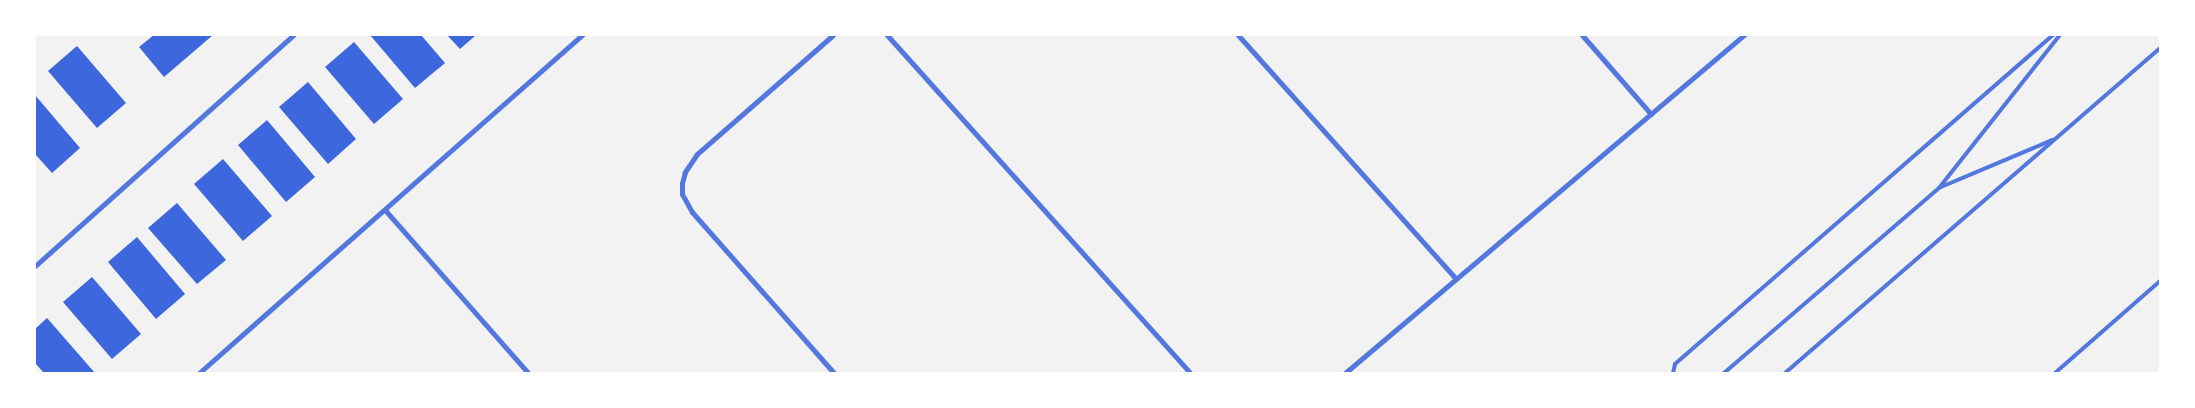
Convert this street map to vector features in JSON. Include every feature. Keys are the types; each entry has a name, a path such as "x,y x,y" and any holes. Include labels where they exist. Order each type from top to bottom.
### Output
{"street":[{"path":"35,266 293,35"},
{"path":"199,373 582,35"},
{"path":"832,35 697,154 684,172 682,194 692,212 834,373"},
{"path":"887,35 1190,373"},
{"path":"1238,35 1456,279"},
{"path":"1582,35 1651,114"},
{"path":"1345,373 1744,35"},
{"path":"384,210 528,373"}],"lane":[{"path":"1673,373 1675,364 2053,35"},
{"path":"1724,373 1939,188 2060,35"},
{"path":"1785,373 2160,48"},
{"path":"1939,188 2056,138"},
{"path":"2055,373 2160,281"}],"building":[{"path":"154,35 213,35 164,77 139,47"},
{"path":"370,35 421,35 445,63 415,88"},
{"path":"447,35 476,35 460,49"},
{"path":"354,42 403,99 374,124 325,67"},
{"path":"77,46 126,103 97,128 48,71"},
{"path":"308,82 356,139 328,164 279,107"},
{"path":"35,95 80,148 52,173 35,154"},
{"path":"267,120 315,177 286,202 238,145"},
{"path":"223,159 272,216 243,241 194,184"},
{"path":"177,203 226,260 197,284 148,228"},
{"path":"137,237 185,294 156,319 108,262"},
{"path":"92,277 141,334 112,359 63,302"},
{"path":"47,318 95,373 44,373 35,363 35,329"}]}
